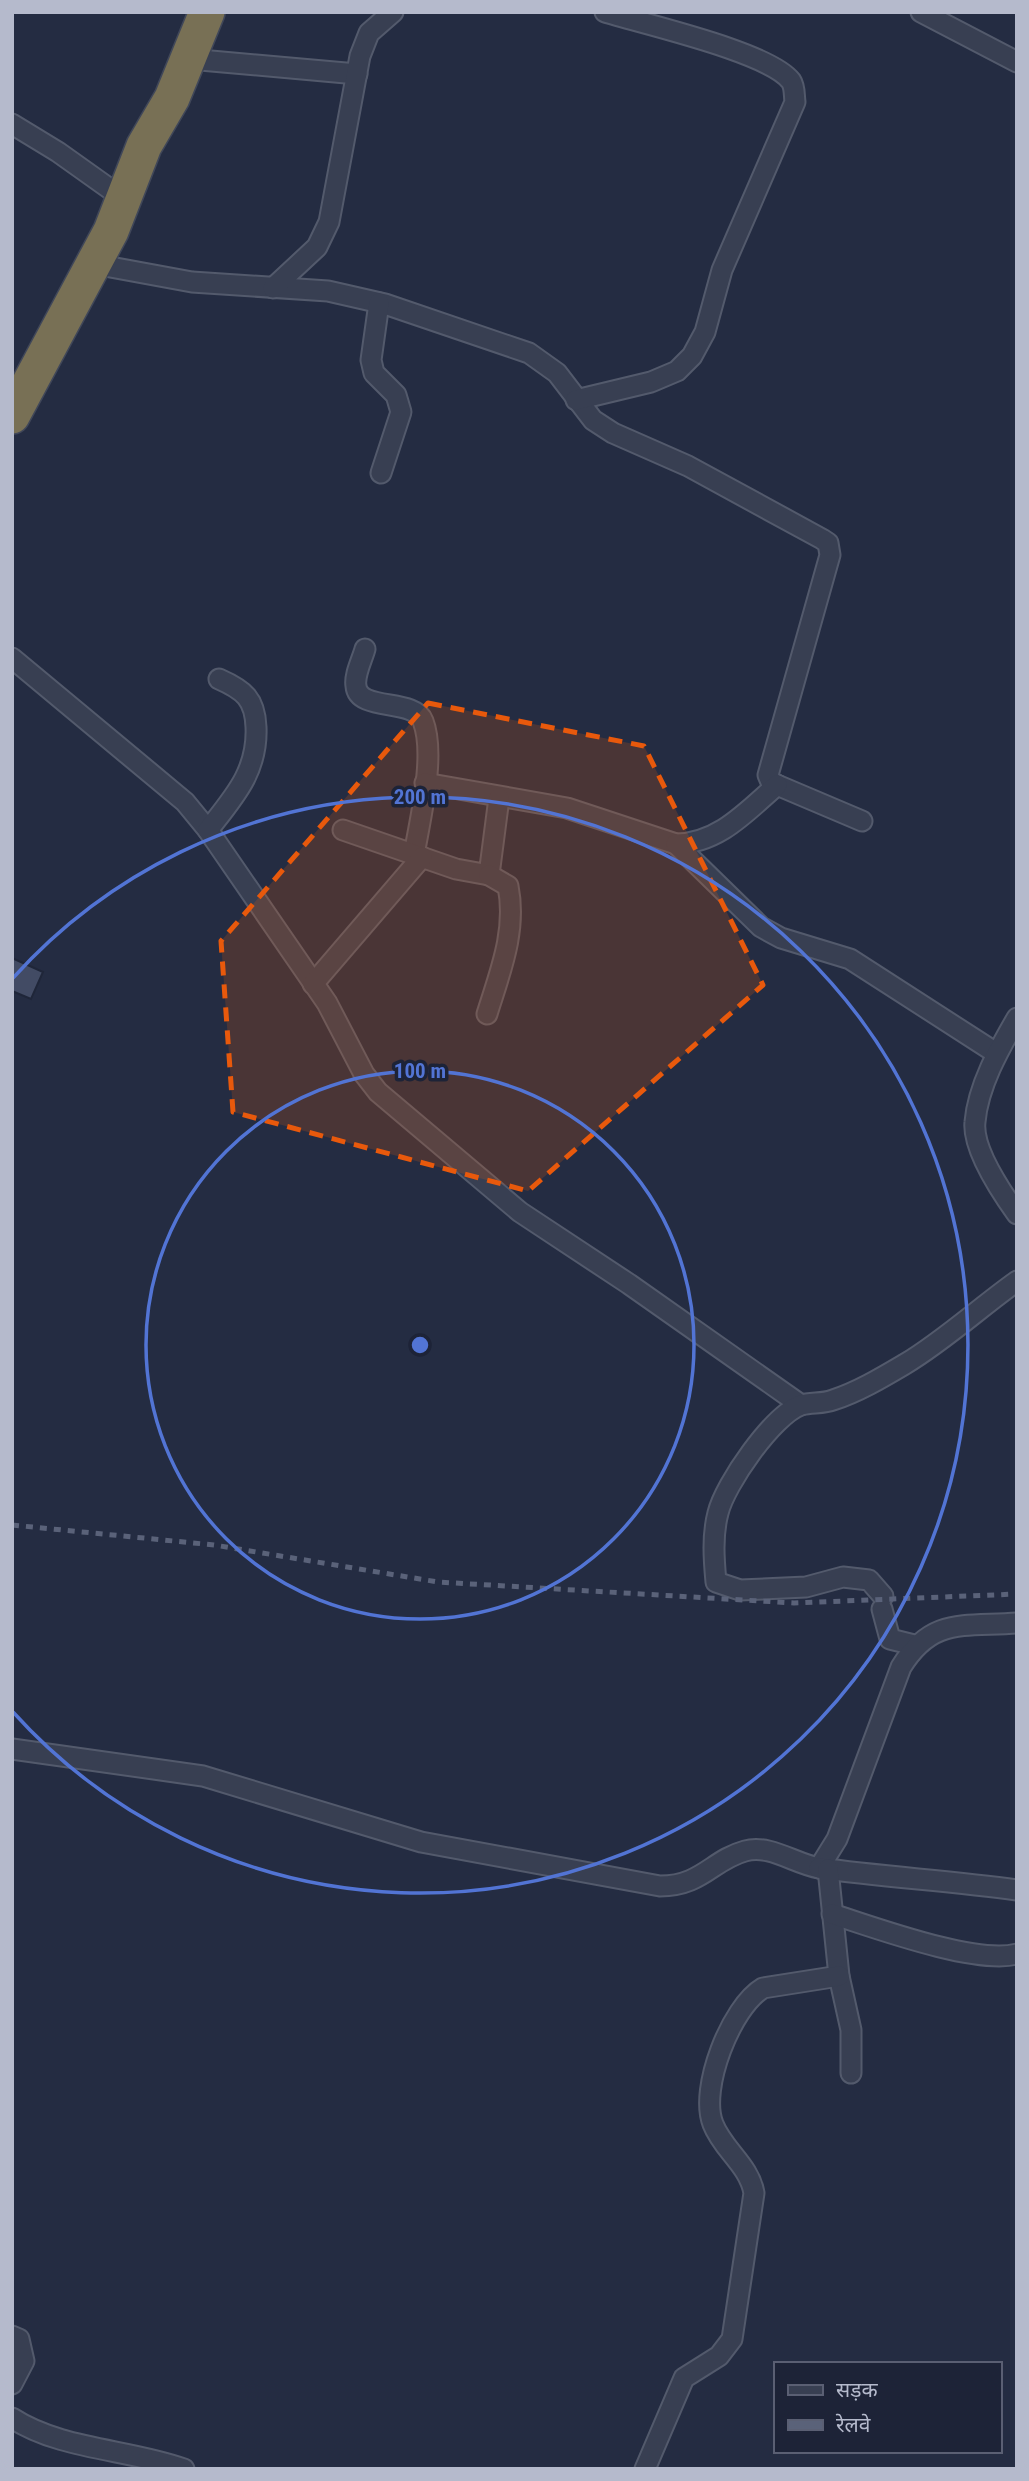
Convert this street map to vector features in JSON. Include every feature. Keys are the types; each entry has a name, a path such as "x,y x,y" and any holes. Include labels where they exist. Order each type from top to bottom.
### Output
{"highway":[{"path":"145,146 153,93 183,12"},
{"path":"12,416 94,264 145,146 172,98 207,12"}],"street":[{"path":"576,400 651,382 677,371 692,356 705,332 727,257 795,102 793,84 785,74 716,43 605,12"},
{"path":"921,12 1017,62"},
{"path":"273,288 317,247 329,222 357,74 369,33 386,13"},
{"path":"189,59 357,74"},
{"path":"12,124 124,199"},
{"path":"94,264 192,282 328,292 379,303 529,352 557,373 593,420 613,433 688,466 828,543 830,555 769,768 771,782 862,821"},
{"path":"379,303 371,360 374,373 396,395 401,412 381,473"},
{"path":"313,984 418,856 427,751 424,722 420,715 368,700 356,690 365,649"},
{"path":"12,658 185,802 208,830 327,1003 364,1074 378,1092 520,1212 629,1284 801,1405"},
{"path":"208,830 246,779 257,745 256,714 250,699 242,689 219,679"},
{"path":"425,783 567,808 676,844 694,844 722,832 777,785"},
{"path":"489,875 499,798"},
{"path":"343,830 456,869 489,875 508,886 510,917 507,958 487,1013"},
{"path":"676,844 761,927 781,938 850,960 996,1053"},
{"path":"1017,1018 996,1053 974,1124 978,1145 1017,1214"},
{"path":"914,1645 890,1639 883,1602 869,1580 843,1577 806,1587 740,1590 716,1583 714,1535 718,1511 754,1445 801,1405 831,1402 906,1364 956,1331 1017,1281"},
{"path":"851,2073 851,2030 839,1976 832,1914 823,1869 837,1839 901,1667 914,1645 924,1637 946,1628 1017,1623"},
{"path":"12,1749 203,1776 421,1842 660,1885 699,1878 745,1851 770,1851 802,1866 1017,1889"},
{"path":"832,1914 910,1939 1009,1956 1017,1954"},
{"path":"645,2469 684,2378 719,2356 732,2339 754,2193 749,2175 714,2128 708,2111 708,2098 724,2041 752,1994 762,1988 839,1976"},
{"path":"12,2336 19,2339 24,2361 12,2384"},
{"path":"12,2418 63,2439 153,2458 184,2469"}],"highlighted area":[{"path":"428,703 644,746 763,985 528,1191 233,1112 221,941"}],"building":[{"path":"12,958 43,972 31,999 12,991"}],"railway":[{"path":"12,1525 214,1545 438,1582 794,1603 1017,1594"}]}
